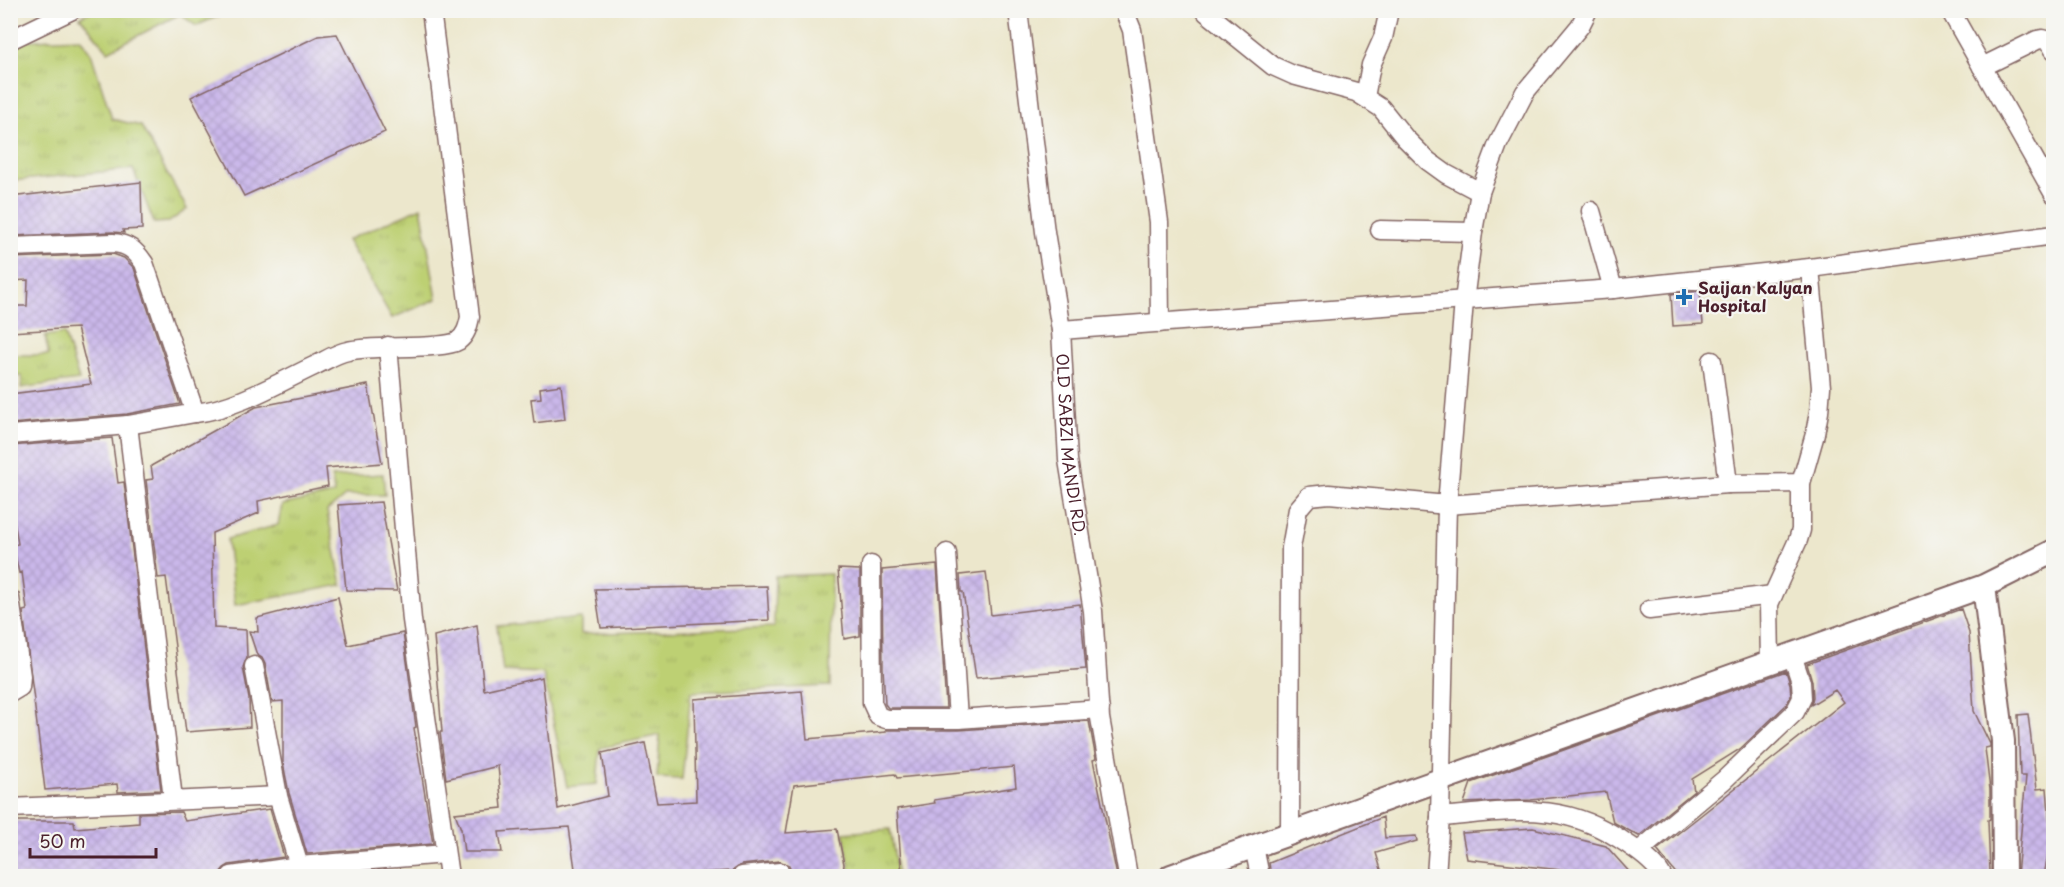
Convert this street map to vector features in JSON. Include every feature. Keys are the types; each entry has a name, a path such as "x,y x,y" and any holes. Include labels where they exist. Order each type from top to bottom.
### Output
{"street":[{"path":"15,35 72,10"},
{"path":"10,435 128,425 208,412 345,351 388,346 441,346 457,342 468,330 470,317 431,10"},
{"name":"OLD SABZI MANDI RD.","path":"1018,10 1045,232 1061,330 1068,460 1093,611 1100,709 1128,876"},
{"path":"1124,10 1132,30 1159,222 1160,323"},
{"path":"1365,97 1371,65 1383,38 1389,10"},
{"path":"1442,876 1440,780 1447,505 1464,301 1473,232 1480,192 1498,144 1525,92 1580,26 1588,10"},
{"path":"1950,10 2054,194"},
{"path":"1206,12 1273,66 1293,75 1356,92 1365,97 1381,108 1405,138 1428,161 1446,174 1480,192"},
{"path":"1982,67 2037,40 2049,41 2054,50"},
{"path":"1592,211 1613,289"},
{"path":"1380,230 1473,232"},
{"path":"1061,330 1613,289 1810,268 2054,235"},
{"path":"10,247 123,243 131,247 144,262 195,413"},
{"path":"1770,663 1769,604 1801,530 1801,483 1819,412 1821,387 1810,268"},
{"path":"388,346 412,620 448,876"},
{"path":"1712,361 1728,484"},
{"path":"128,425 173,799"},
{"path":"1290,834 1291,548 1298,509 1308,496 1329,494 1447,505 1728,484 1801,483"},
{"path":"1171,876 1984,586 2053,547"},
{"path":"947,553 958,720"},
{"path":"871,565 872,703 878,716 886,719 958,720 1100,709"},
{"path":"1984,586 2002,741 2004,876"},
{"path":"1649,610 1773,595"},
{"path":"10,598 21,676 20,687 10,693"},
{"path":"1639,851 1724,780 1795,712 1802,698 1801,682 1792,655"},
{"path":"254,666 278,796 299,866"},
{"path":"10,808 278,796"},
{"path":"1440,818 1520,811 1558,813 1587,820 1639,851 1662,876"},
{"path":"1254,847 1260,876"},
{"path":"231,876 299,866 444,854"},
{"path":"742,876 780,872"}],"green space":[{"path":"93,10 230,11 196,26 180,14 108,51 80,17"},
{"path":"80,38 91,53 112,119 141,126 187,209 169,222 154,223 133,169 11,181 10,41"},
{"path":"421,207 437,299 392,318 347,240"},
{"path":"64,333 79,380 21,388 22,376 11,377 11,355 49,355 45,336"},
{"path":"383,474 385,495 346,495 327,511 342,585 235,605 227,539 278,525 282,505 334,494 332,477"},
{"path":"831,574 830,686 691,692 682,779 657,778 660,735 600,748 597,784 567,787 543,673 503,671 497,626 581,618 581,634 774,627 775,576"},
{"path":"890,829 898,876 851,876 844,833"}],"building":[{"path":"337,34 385,132 244,196 191,97 318,36"},
{"path":"141,182 142,229 123,230 124,233 10,236 10,197"},
{"path":"113,254 124,258 134,268 180,404 127,414 10,424 10,394 91,384 77,328 10,332 10,306 27,306 28,280 10,281 10,258"},
{"path":"1700,291 1703,324 1673,326 1671,294"},
{"path":"368,385 382,463 326,468 328,486 258,501 259,513 212,533 214,628 246,630 247,657 243,667 249,699 250,727 186,732 166,577 158,578 146,480 153,479 151,466 256,407"},
{"path":"561,385 565,419 534,423 531,399 541,398 540,388"},
{"path":"112,438 118,483 124,482 161,790 118,792 117,784 45,790 23,611 27,610 22,572 19,573 13,545 18,544 10,496 10,446"},
{"path":"381,502 397,591 346,590 338,505"},
{"path":"937,565 946,708 888,708 885,704 883,668 882,570"},
{"path":"838,569 860,570 860,636 844,639"},
{"path":"986,572 991,615 1080,604 1086,669 976,678 960,575"},
{"path":"767,586 769,620 601,628 595,589"},
{"path":"338,597 348,645 403,633 416,727 414,728 433,844 307,854 289,793 283,763 283,701 272,702 265,664 257,655 249,631 258,632 257,618"},
{"path":"1961,609 1969,633 1974,711 1990,744 1990,747 1985,748 1990,790 1990,819 1988,820 1990,874 1981,876 1678,876 1657,850 1844,702 1835,690 1811,705 1812,681 1807,664"},
{"path":"477,625 484,690 542,677 558,809 608,796 602,753 645,743 657,803 696,801 694,699 802,691 807,739 886,732 886,730 959,730 1089,721 1096,759 1093,760 1117,876 902,876 897,809 935,803 934,800 1016,787 1014,767 897,778 895,774 794,785 786,833 837,829 844,864 843,876 790,876 789,865 779,861 741,865 732,871 641,876 576,876 569,827 499,832 502,852 464,852 461,829 455,813 502,808 498,766 446,779 440,732 442,732 434,636"},
{"path":"1786,671 1791,696 1786,705 1740,749 1692,779 1694,791 1639,836 1613,822 1606,792 1531,800 1464,803 1471,783"},
{"path":"2028,714 2037,789 2047,788 2051,837 2044,876 2017,876 2026,776 2020,776 2018,715"},
{"path":"270,809 284,857 229,865 220,873 197,876 10,876 10,821 74,821 75,828 139,823 139,813 181,812 185,821"},
{"path":"1383,817 1385,838 1416,836 1417,841 1376,853 1383,876 1271,876 1269,863"},
{"path":"1533,828 1606,846 1633,876 1577,876 1577,872 1467,859 1462,833"}],"place":[{"name":"Saijan Kalyan Hospital","path":"1684,297"}]}
